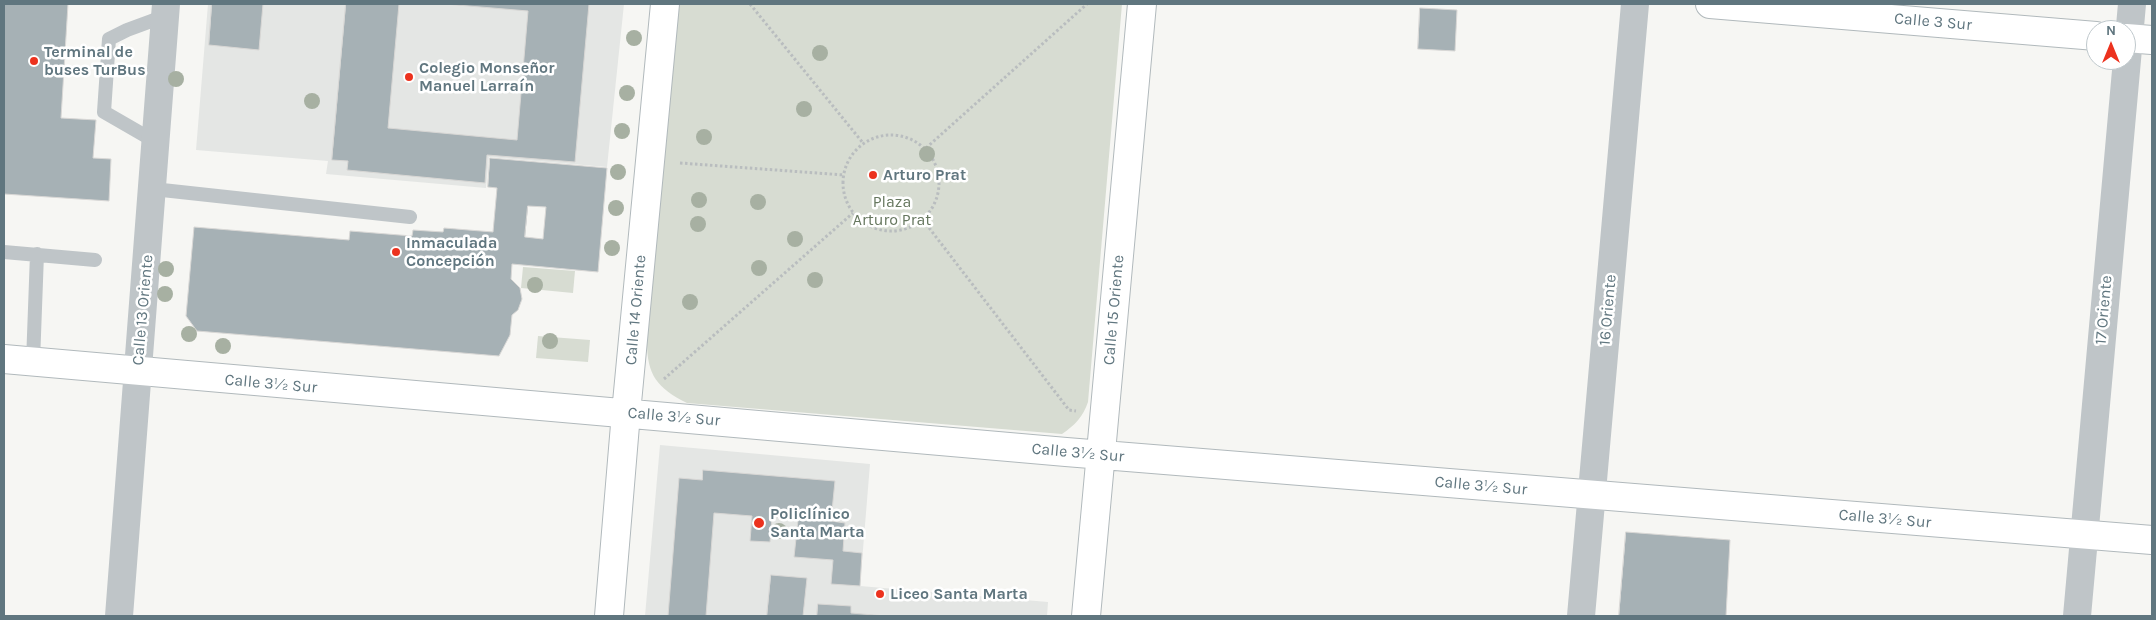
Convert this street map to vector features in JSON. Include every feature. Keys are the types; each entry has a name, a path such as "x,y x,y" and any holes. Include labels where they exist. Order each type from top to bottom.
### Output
{"street":[{"name":"Calle 14 Oriente","path":"609,616 626,413 665,4"},
{"name":"Calle 15 Oriente","path":"1086,616 1142,4"},
{"name":"16 Oriente","path":"1581,616 1635,4"},
{"name":"Calle 3 Sur","path":"1710,4 2086,35"},
{"name":"17 Oriente","path":"2132,4 2134,20"},
{"name":"Calle 13 Oriente","path":"119,616 153,189 165,10"},
{"name":"17 Oriente","path":"2077,616 2133,70"},
{"name":"Calle 3½ Sur","path":"4,359 1101,455 2152,540"}],"lane":[{"path":"156,142 104,112 109,39 165,10"},
{"path":"153,189 410,217"},
{"path":"4,252 95,260"},
{"path":"33,362 37,254"}],"path":[{"path":"750,4 863,143"},
{"path":"926,148 1087,4"},
{"path":"895,134 912,139 926,148 936,164 940,182 936,203 923,220 906,229 887,231 868,225 853,212 846,201 843,188 844,175 847,162 863,143 878,136 895,134"},
{"path":"650,161 844,175"},
{"path":"664,379 853,212"},
{"path":"923,220 1069,410 1104,413"}],"shaded area":[{"name":"Colegio Monseñor Manuel Larraín","path":"208,4 624,4 607,167 489,157 486,188 326,174 328,161 196,150"},
{"name":"Policlínico Santa Marta","path":"660,445 870,464 860,586 1048,602 1047,616 645,616"}],"green space":[{"name":"Plaza Arturo Prat","path":"674,4 1122,4 1088,402 1084,412 1075,424 1062,434 687,403 661,386 652,372 649,363 647,342"},
{"path":"523,267 575,271 573,293 521,288"},
{"path":"538,336 590,340 588,362 536,358"}],"building":[{"name":"Terminal de buses TurBus","path":"4,4 68,4 61,118 96,120 93,158 111,159 109,201 4,194"},
{"path":"212,4 263,4 259,50 209,45"},
{"path":"346,4 399,4 388,128 517,140 528,11 445,4 589,4 575,162 487,155 485,183 347,170 348,161 332,160"},
{"path":"1420,8 1457,10 1455,51 1418,49"},
{"name":"Inmaculada Concepción","path":"490,158 607,168 598,272 512,264 511,279 520,288 522,299 518,310 512,315 510,335 499,356 197,331 186,316 194,227 349,240 350,231 412,236 413,230 443,232 444,228 493,232 497,188 488,187","holes":["528,206 546,207 543,239 525,237"]},
{"path":"703,470 835,481 831,521 845,523 843,551 862,553 860,586 831,584 833,560 794,557 798,520 772,517 770,542 750,541 752,516 714,513 706,616 668,616 679,478 702,480"},
{"path":"1626,532 1730,540 1726,616 1619,616"},
{"path":"771,575 807,578 803,616 767,616"},
{"path":"818,604 851,606 851,613 885,616 817,616"}],"place":[{"name":"Terminal de buses TurBus","path":"34,61"},
{"name":"Colegio Monseñor Manuel Larraín","path":"409,77"},
{"name":"Arturo Prat","path":"873,175"},
{"name":"Inmaculada Concepción","path":"396,252"},
{"name":"Policlínico Santa Marta","path":"759,523"},
{"name":"Liceo Santa Marta","path":"880,594"}]}
